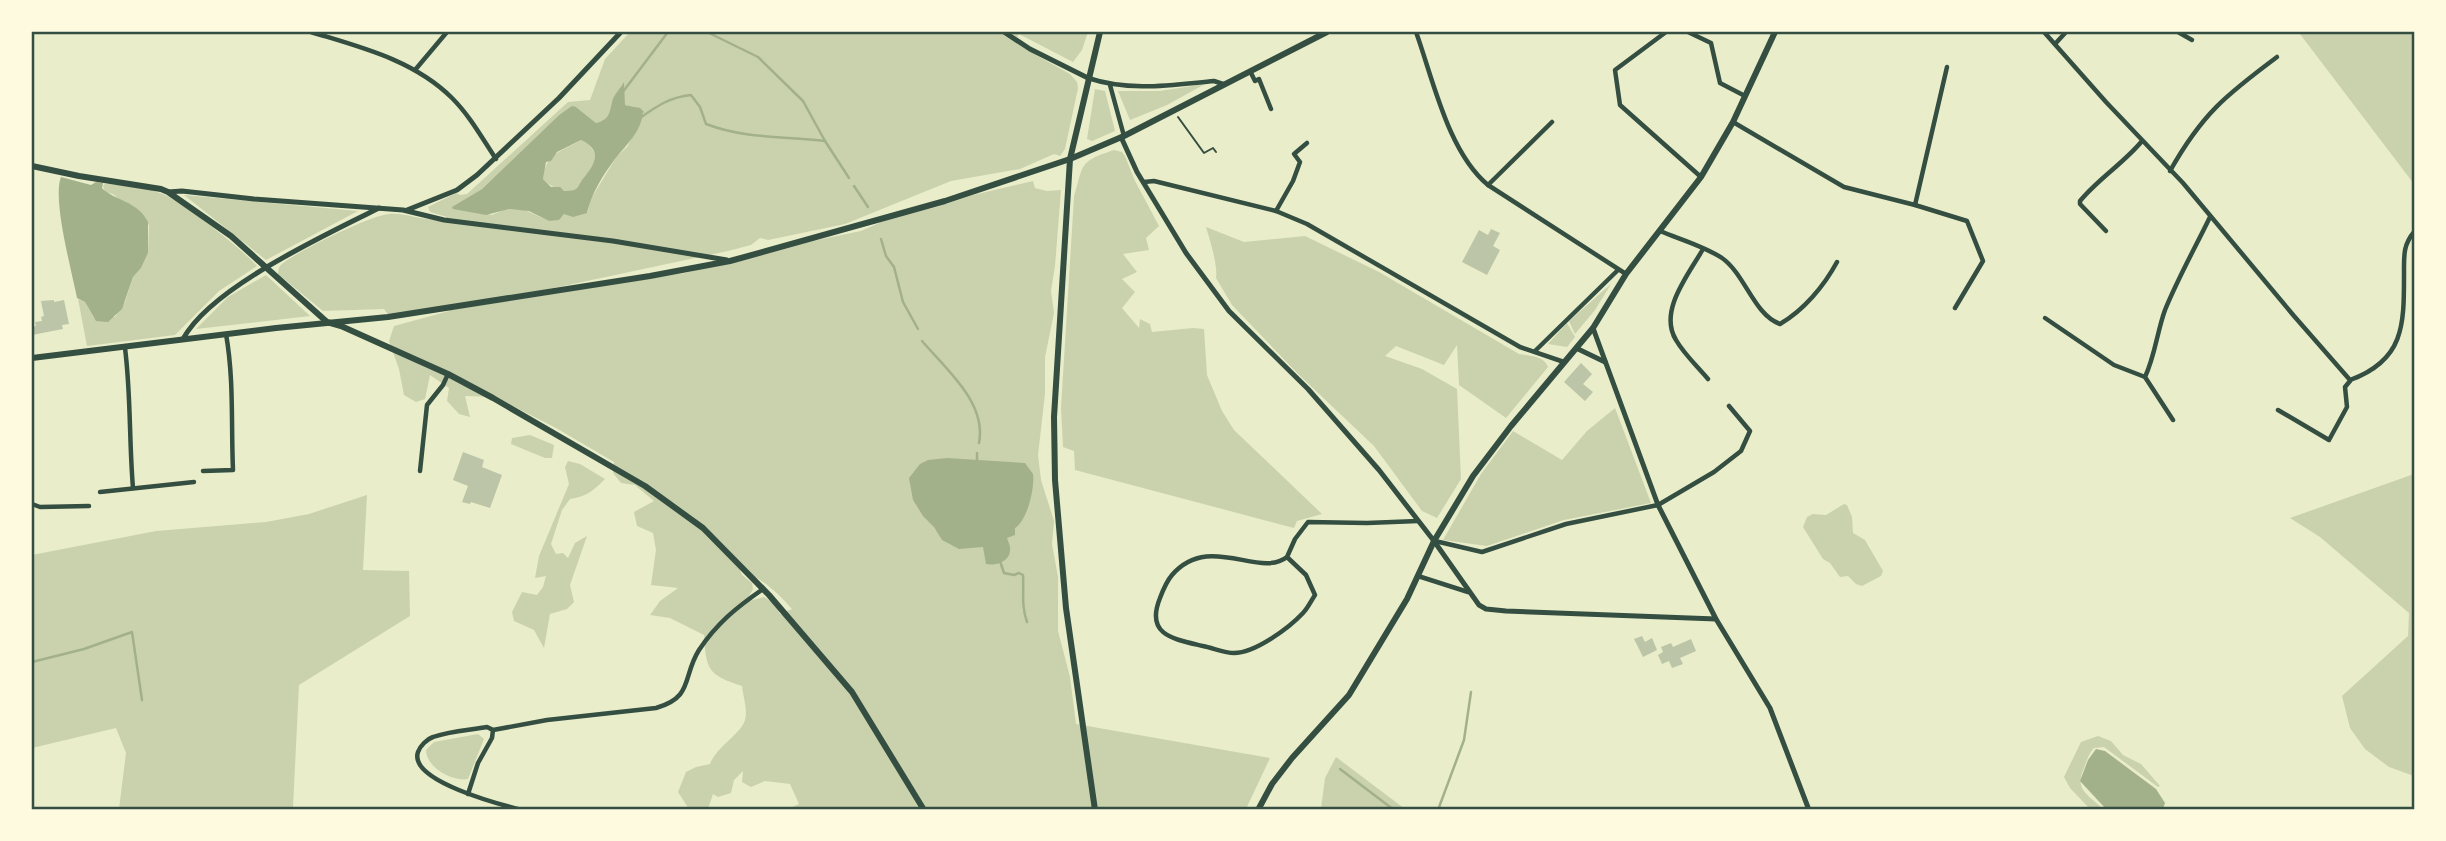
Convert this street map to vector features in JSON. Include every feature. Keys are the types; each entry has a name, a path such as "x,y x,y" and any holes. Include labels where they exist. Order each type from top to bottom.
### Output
{"main road":[{"path":"1095,810 1066,608 1055,480 1054,417 1070,159 1100,32"},
{"path":"32,358 388,317 730,261 945,201 1070,159 1123,136 1327,32"},
{"path":"1258,810 1272,784 1292,758 1349,695 1407,599 1434,541 1473,476 1593,328 1626,274 1701,177 1733,122 1776,32"},
{"path":"32,166 168,192 231,236 327,323 448,374 645,486 703,528 763,589 852,692 925,810"}],"street":[{"path":"310,32 328,34 389,57 436,84 457,103 496,159"},
{"path":"415,70 447,32"},
{"path":"407,211 457,190 496,159 621,32"},
{"path":"1004,32 1030,50 1088,78 1110,85 1153,87 1214,80 1223,84"},
{"path":"1416,32 1450,128 1473,172 1488,185 1626,274"},
{"path":"1666,32 1615,69 1620,105 1701,177"},
{"path":"1688,32 1711,43 1720,83 1746,96"},
{"path":"2044,32 2170,172 2183,183 2350,380"},
{"path":"2055,44 2066,32"},
{"path":"2178,32 2192,40"},
{"path":"2170,172 2190,138 2215,105 2277,57"},
{"path":"1915,205 1947,67"},
{"path":"1250,70 1255,81 1259,79 1271,109"},
{"path":"1110,85 1131,162 1186,253 1229,310 1308,389 1381,472 1479,605 1486,609 1506,611 1716,619"},
{"path":"1488,185 1552,122"},
{"path":"1733,122 1844,187 1915,205 1967,222 1983,261 1955,308"},
{"path":"2106,231 2080,204 2081,201 2142,141"},
{"path":"1276,211 1300,162 1294,154 1307,143"},
{"path":"1144,181 1154,181 1276,211 1307,224 1520,346 1564,362"},
{"path":"168,192 182,191 407,211 444,220 614,241 730,261"},
{"path":"183,340 189,329 224,296 290,254 379,208"},
{"path":"2145,377 2151,365 2166,307 2210,217"},
{"path":"1660,231 1721,257 1733,269 1770,321 1780,324 1791,318 1812,297 1838,262"},
{"path":"2278,410 2329,440 2347,407 2345,387 2350,380 2370,373 2394,349 2402,327 2404,247 2414,232"},
{"path":"1703,249 1672,307 1670,325 1675,339 1708,379"},
{"path":"1535,351 1618,270"},
{"path":"2045,318 2114,365 2145,377 2173,420"},
{"path":"1593,328 1658,505 1716,619 1770,708 1809,810"},
{"path":"203,471 233,470 233,396 226,334"},
{"path":"125,348 130,386 130,453 134,488"},
{"path":"1576,348 1605,362"},
{"path":"420,471 427,405 448,374"},
{"path":"1434,541 1482,552 1566,524 1658,505 1714,472 1741,451 1750,431 1729,406"},
{"path":"100,492 194,482"},
{"path":"32,504 40,507 89,506"},
{"path":"1287,557 1306,575 1315,595 1304,613 1258,647 1235,653 1187,642 1162,632 1156,624 1154,612 1166,583 1173,573 1191,561 1218,556 1264,564 1279,563 1287,557 1295,539 1308,522 1418,521"},
{"path":"1418,576 1468,592"},
{"path":"522,810 468,794 426,772 418,762 418,751 434,736 667,705 677,699 684,690 698,652 727,614 763,589"},
{"path":"468,794 493,730"}],"path":[{"path":"1175,110 1204,153 1213,148 1216,152"}],"shaded area":[{"path":"630,32 1088,32 1082,50 1073,62 1019,34 1015,40 1070,74 1077,82 1065,149 1060,156 1054,154 1020,169 951,181 845,224 768,240 760,238 751,245 728,251 451,310 685,273 788,246 861,231 893,217 1033,181 1035,188 1061,190 1051,291 1054,313 1045,357 1045,394 1038,455 1041,480 1054,521 1052,544 1058,577 1058,631 1070,677 1076,724 1270,758 1246,809 788,809 799,804 790,784 765,781 751,787 742,782 743,771 734,780 731,793 718,797 713,794 708,809 689,809 678,792 686,772 710,764 743,725 746,708 742,686 722,678 708,664 704,635 670,618 650,615 660,601 678,588 651,585 656,550 653,533 637,526 634,512 654,501 635,485 621,483 613,473 614,462 495,397 465,396 470,417 459,414 447,401 449,388 430,375 425,399 416,402 404,395 399,369 389,341 394,326 449,311 450,305 389,316 384,309 323,311 278,274 282,264 302,251 380,216 396,214 433,220 447,217 430,212 428,207 456,193 467,194 568,102 590,100 605,59","holes":["624,84 624,105 636,107 642,117 627,147 617,156 589,202 588,212 564,214 559,219 549,221 525,210 506,209 492,215 453,207 482,189 560,114 576,107 596,123 606,119 614,97","740,570 769,586 792,609 780,614 775,604 764,597 749,601 752,583"]},
{"path":"2414,32 2414,184 2300,34"},
{"path":"624,82 625,105 640,108 645,113 643,112 633,137 602,178 587,213 573,217 564,214 559,220 549,221 529,211 509,209 486,215 453,209 452,207 482,189 559,115 572,106 596,123 604,120","holes":["581,140 594,152 594,162 576,189 564,191 560,187 551,187 543,179 546,162 551,161 557,152"]},
{"path":"1205,84 1167,105 1130,120 1118,91 1160,91"},
{"path":"1095,89 1105,91 1115,131 1092,141 1087,139"},
{"path":"581,140 591,147 595,154 594,167 584,177 582,184 574,191 568,191 543,179 551,158"},
{"path":"1114,150 1125,156 1159,226 1146,238 1149,250 1123,254 1137,272 1122,279 1135,292 1122,308 1139,328 1140,319 1150,324 1152,332 1204,329 1207,375 1222,411 1234,430 1322,514 1297,521 1294,528 1075,470 1074,451 1063,447 1061,408 1074,197 1088,161"},
{"path":"61,177 91,185 96,182 103,183 102,188 132,205 148,222 148,253 133,277 122,309 108,322 96,321 85,302 77,298 61,218"},
{"path":"105,184 152,190 165,195 213,228 257,266 219,291 175,335 87,346 78,299 85,302 94,318 115,317 125,302 133,277 148,253 149,225 113,194 105,192"},
{"path":"184,195 358,211 266,260"},
{"path":"1206,227 1244,242 1305,236 1379,272 1519,354 1536,357 1546,363 1548,367 1506,418 1459,385 1457,345 1444,365 1396,346 1385,356 1422,369 1457,389 1461,479 1437,518 1422,511 1374,446 1297,373 1232,305 1216,278 1215,260"},
{"path":"266,275 310,316 196,329 228,297"},
{"path":"1611,284 1595,310 1575,334 1569,321"},
{"path":"1567,323 1575,337 1567,347 1548,344"},
{"path":"1615,408 1651,503 1564,520 1487,546 1443,540 1481,474 1513,431 1562,460 1587,431"},
{"path":"530,435 554,445 552,458 545,458 511,444 512,438"},
{"path":"947,458 1025,463 1033,474 1026,512 1015,528 1015,535 1007,538 1010,547 1008,558 1001,562 986,564 983,547 959,549 942,540 913,500 909,478 920,464 928,460"},
{"path":"568,461 580,464 605,479 581,497 570,499 562,510 551,544 556,554 563,553 568,558 575,543 587,536 570,585 574,602 567,609 550,614 544,648 534,630 514,621 512,612 522,592 537,595 543,587 546,576 535,578 539,556 569,484 565,467"},
{"path":"2414,474 2414,776 2389,767 2365,749 2350,728 2342,696 2408,636 2409,613 2320,537 2290,518"},
{"path":"367,495 363,570 409,571 410,616 299,685 293,807 297,809 119,809 126,753 116,728 32,748 32,555 156,531 266,522 309,514"},
{"path":"1844,504 1852,517 1853,533 1865,540 1883,571 1881,576 1862,586 1848,576 1840,577 1830,563 1823,559 1803,527 1807,517 1813,514 1826,515"},
{"path":"478,734 484,739 468,779 448,776 430,762 426,750 434,742"},
{"path":"2098,736 2111,741 2123,755 2141,764 2160,786 2104,747 2094,748 2081,775 2081,782 2084,791 2103,809 2090,809 2070,788 2064,777 2081,742"},
{"path":"2096,749 2105,751 2156,789 2165,803 2163,809 2106,809 2080,781 2088,760"},
{"path":"1336,757 1405,809 1321,809 1325,778"}],"building":[{"path":"1491,229 1500,233 1493,246 1500,250 1487,275 1462,262 1479,230 1488,235"},
{"path":"64,300 69,324 62,325 63,329 32,335 35,322 42,321 41,317 44,316 41,301"},
{"path":"1581,363 1592,374 1583,384 1593,392 1585,401 1564,382"},
{"path":"463,452 484,460 482,467 502,475 490,508 462,502 468,486 453,480"},
{"path":"1642,636 1645,642 1652,638 1657,650 1643,657 1634,639"},
{"path":"1691,639 1696,651 1680,658 1683,664 1672,668 1669,661 1662,664 1658,655 1663,652 1661,647 1671,643 1673,647"}],"waterway":[{"path":"622,93 668,32"},
{"path":"707,32 758,57 803,101 825,141"},
{"path":"640,118 664,103 691,95 700,107 706,124 750,135 825,141 849,178"},
{"path":"854,186 868,207"},
{"path":"881,239 886,256 894,267 903,302 918,329"},
{"path":"922,341 953,375 971,401 980,428 979,443"},
{"path":"977,453 977,463"},
{"path":"1000,561 1004,573 1023,575 1023,604 1027,622"},
{"path":"32,662 84,649 132,632 142,700"},
{"path":"1438,810 1464,740 1471,692"},
{"path":"1340,769 1394,810"}]}
